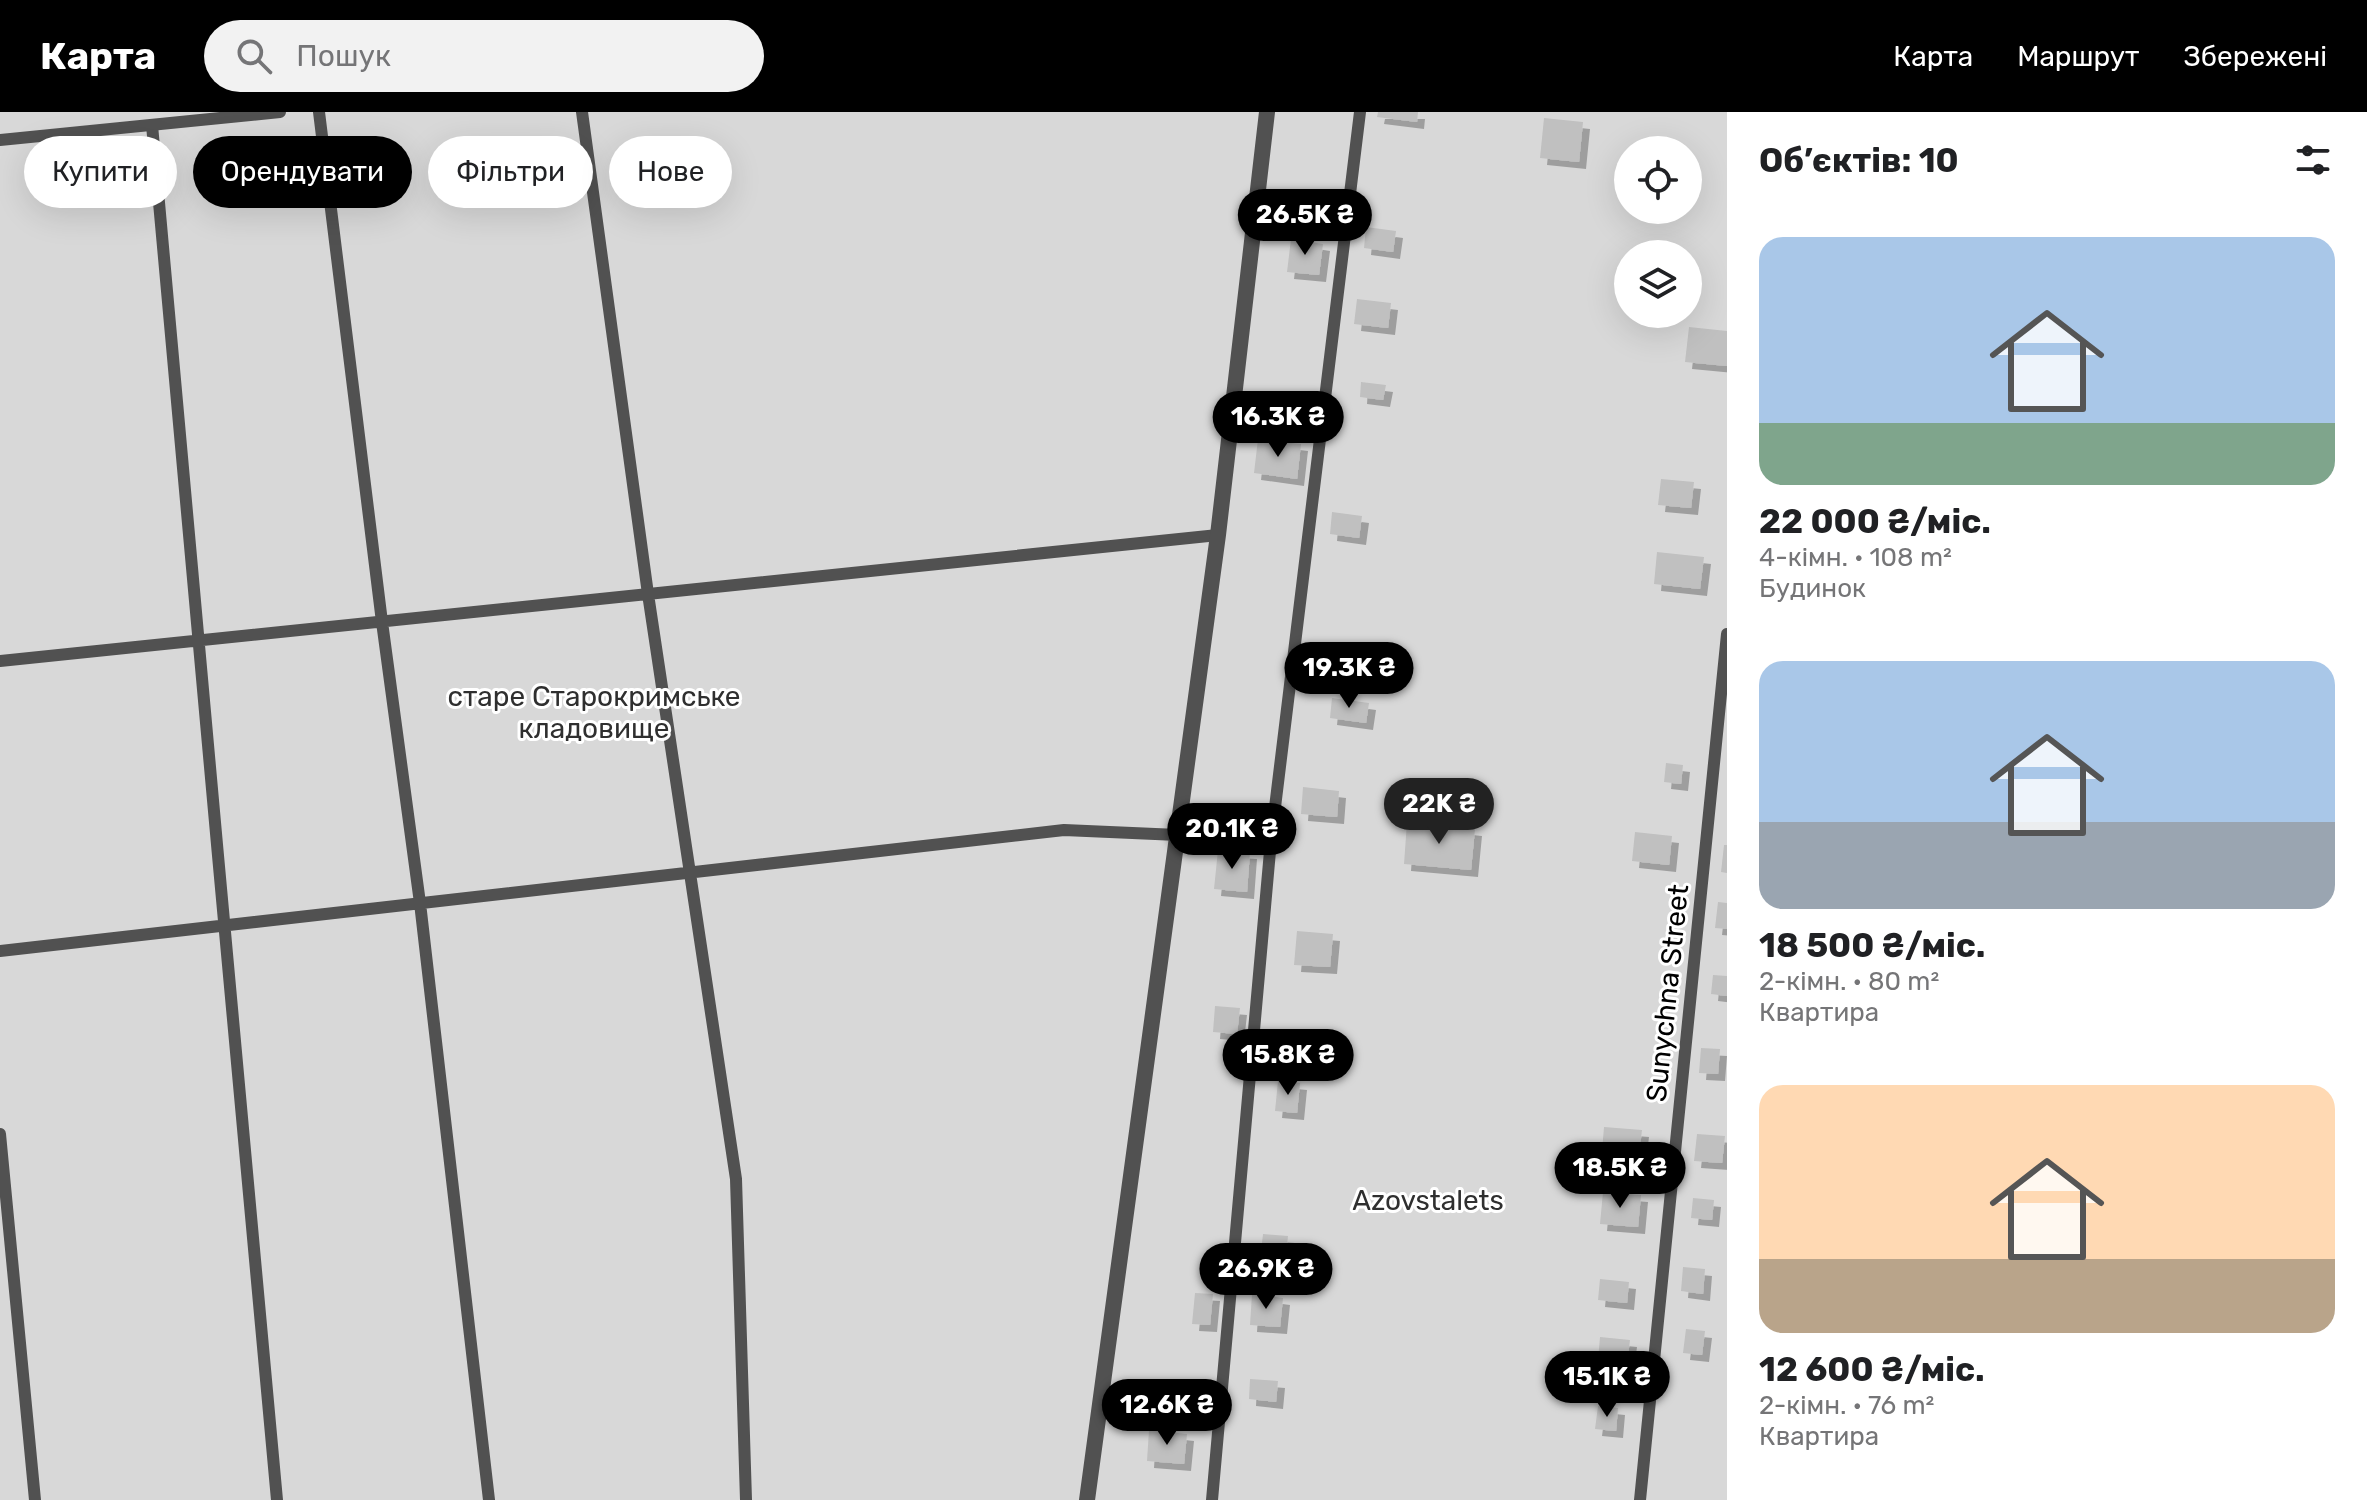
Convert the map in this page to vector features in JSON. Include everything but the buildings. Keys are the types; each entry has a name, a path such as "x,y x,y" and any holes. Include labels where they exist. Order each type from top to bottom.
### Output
{"street":[{"path":"1087,1500 1218,535 1267,112"}],"lane":[{"path":"0,140 280,112"},
{"path":"319,112 420,903 489,1500"},
{"path":"582,112 648,594 736,1179 746,1500"},
{"path":"1212,1500 1271,840 1360,112"},
{"path":"152,125 277,1500"},
{"path":"0,661 1218,535"},
{"name":"Sunychna Street","path":"1640,1500 1727,634"},
{"path":"0,951 1064,830 1178,835"},
{"path":"0,1134 35,1500"}],"path":[{"path":"1178,835 1271,840"}],"green space":[{"name":"старе Старокримське кладовище","path":"0,112 1727,112 1727,1500 0,1500"}],"park label":[{"name":"Azovstalets","path":"1428,1200"}]}
